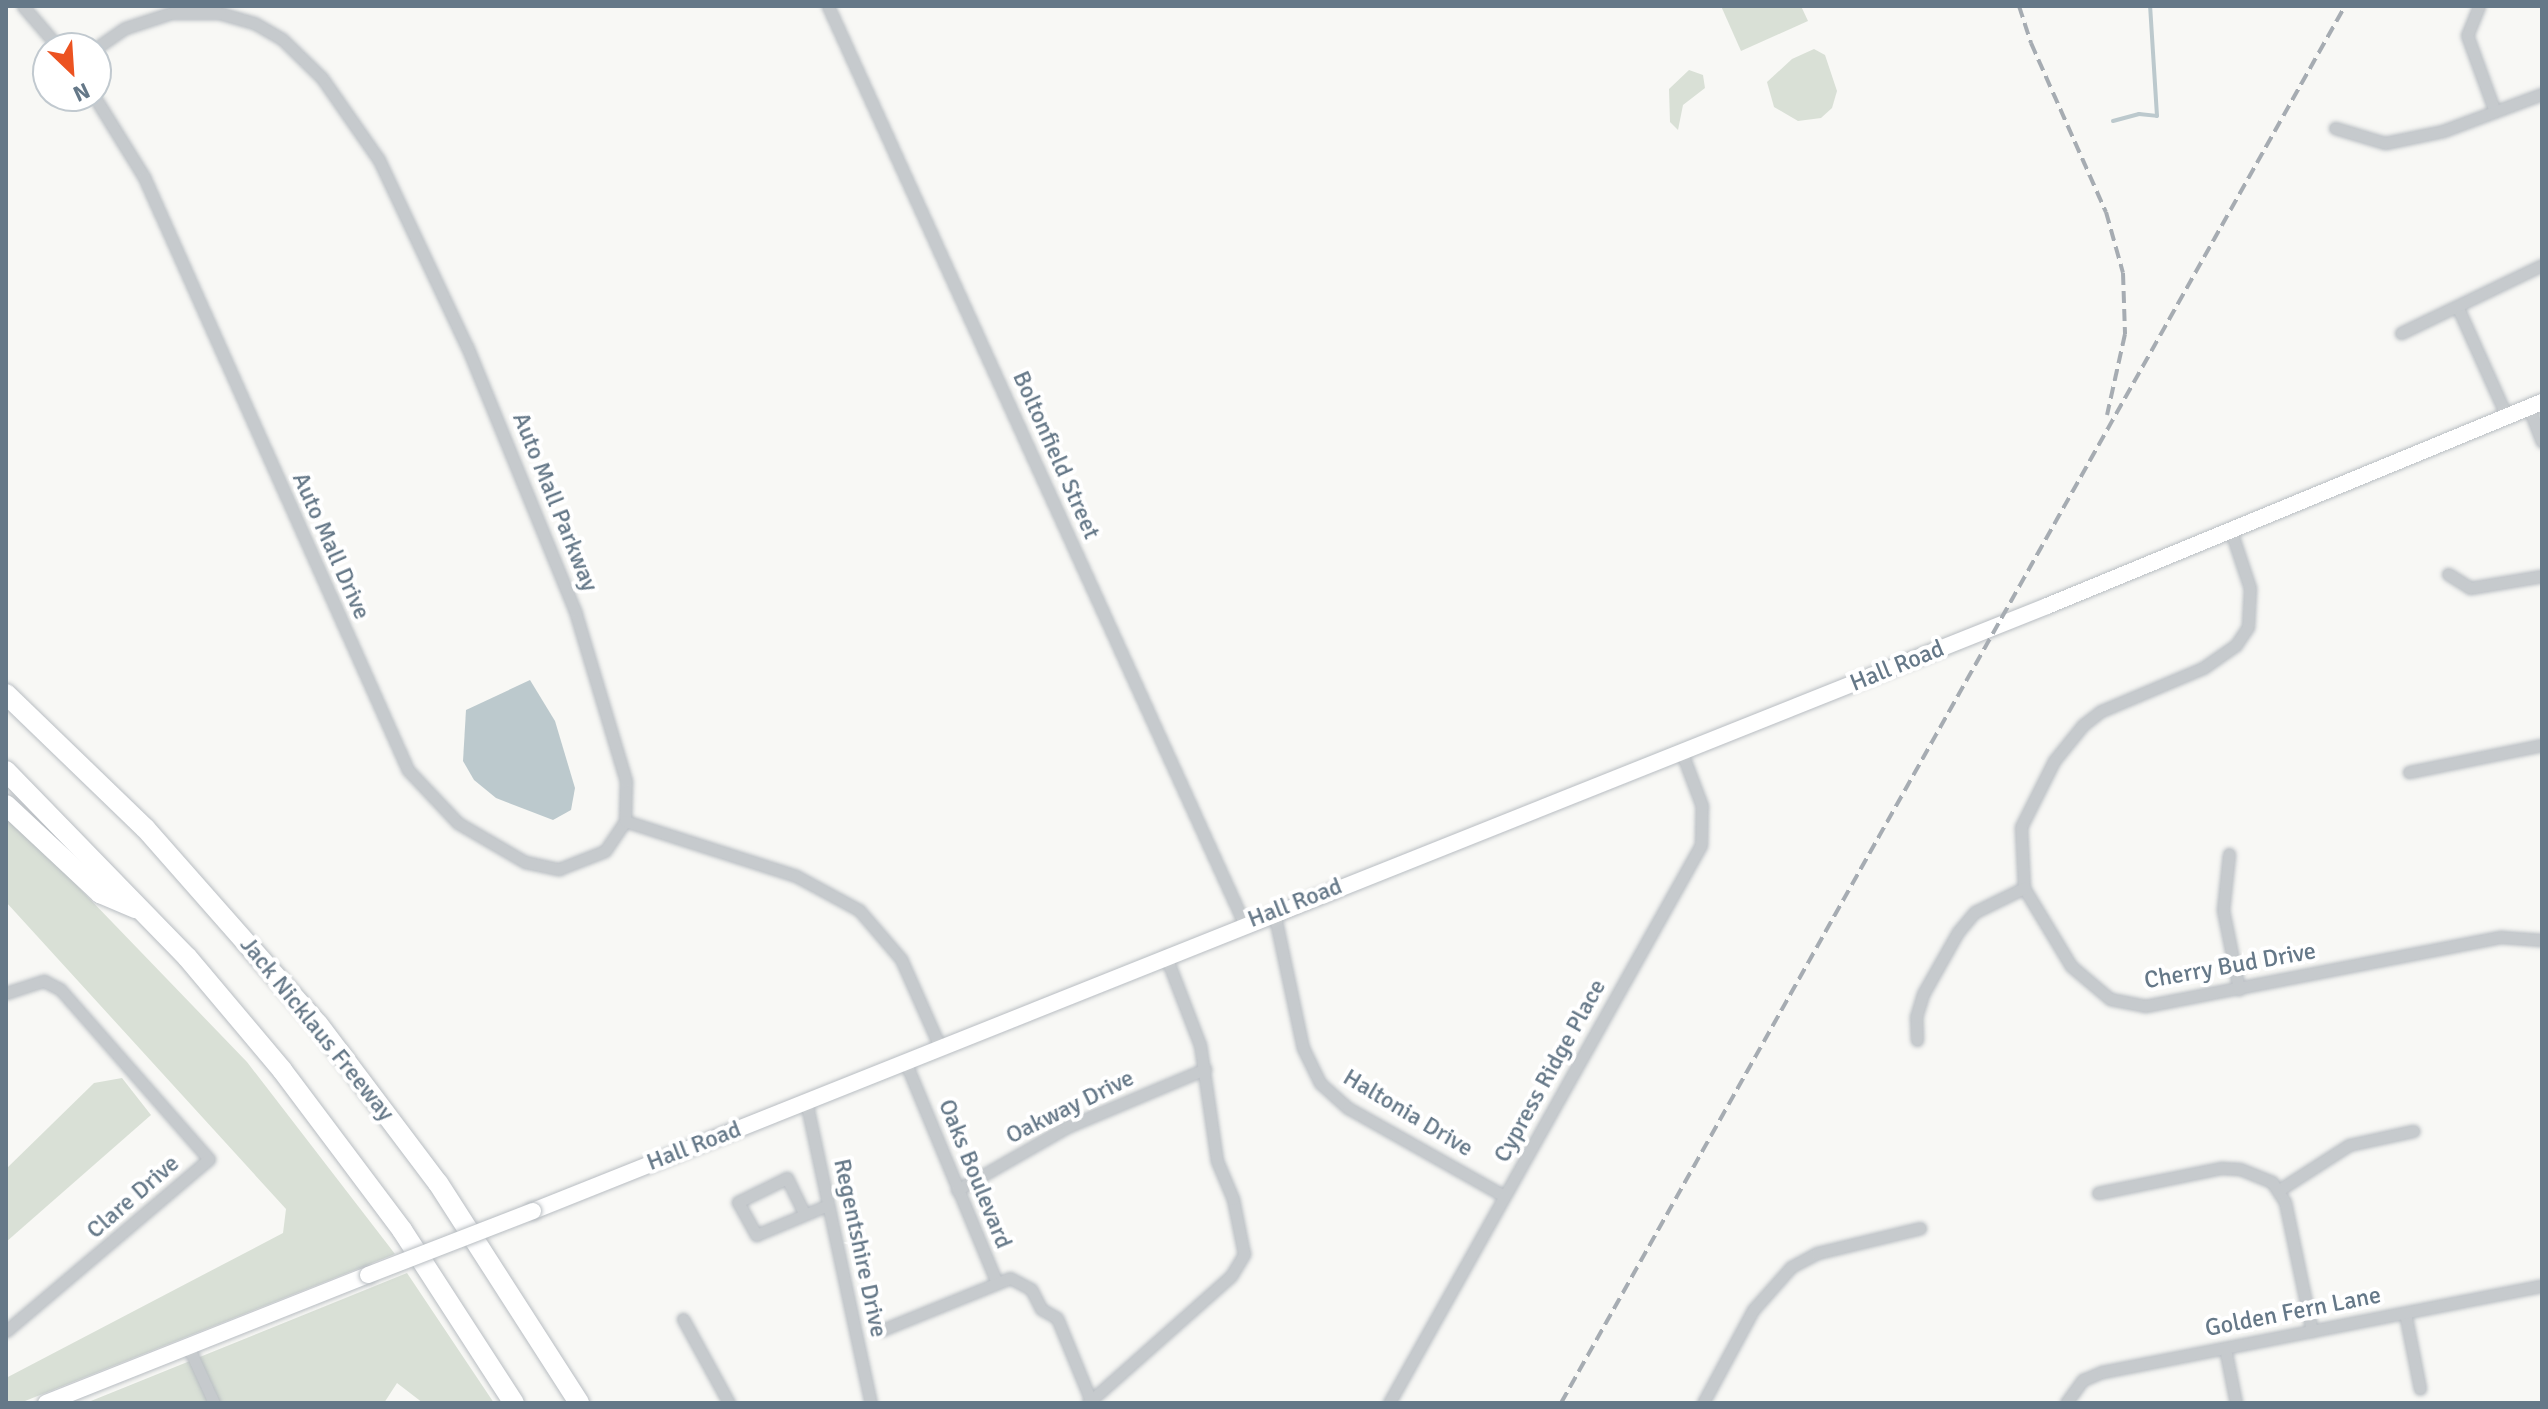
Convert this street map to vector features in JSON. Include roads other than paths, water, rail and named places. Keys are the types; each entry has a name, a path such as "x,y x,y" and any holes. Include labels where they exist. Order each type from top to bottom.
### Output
{"highway":[{"name":"Jack Nicklaus Freeway","path":"10,697 145,828 318,1024 445,1193 579,1403"},
{"path":"6,771 144,911 228,1003 336,1137 514,1403"},
{"path":"6,805 100,893 144,911"}],"main road":[{"name":"Hall Road","path":"46,1403 533,1211 1165,954 1682,753 2535,405"}],"street":[{"path":"23,6 45,32"},
{"name":"Boltonfield Street","path":"828,6 1244,923"},
{"path":"2479,6 2467,35 2494,109"},
{"name":"Auto Mall Parkway","path":"112,37 125,28 171,13 239,18 298,53 352,118 403,204 559,563 616,741 626,781 625,821"},
{"path":"2335,128 2385,143 2443,131 2494,109 2542,94"},
{"name":"Auto Mall Drive","path":"104,112 144,177 408,770 458,823 537,867 559,869 592,859 614,841 625,821"},
{"path":"2401,333 2542,265"},
{"path":"2458,308 2507,417"},
{"path":"2535,405 2542,442"},
{"name":"Cherry Bud Drive","path":"2231,531 2250,588 2248,627 2222,658 2101,711 2083,725 2054,761 2021,827 2024,888 2071,966 2110,999 2160,1005 2501,937 2542,940"},
{"path":"2448,574 2470,588 2542,576"},
{"path":"2409,772 2542,745"},
{"name":"Cypress Ridge Place","path":"1389,1403 1701,845 1702,806 1682,753"},
{"path":"625,821 796,876 859,910 901,959 940,1047"},
{"path":"2229,854 2223,910 2239,989"},
{"path":"1917,1040 1923,994 1958,932 1984,906 2024,888"},
{"name":"Haltonia Drive","path":"1274,912 1303,1048 1320,1083 1348,1108 1504,1196"},
{"path":"1090,1402 1231,1276 1244,1254 1233,1199 1217,1161 1205,1069 1165,954"},
{"name":"Clare Drive","path":"6,993 44,981 60,989 209,1159 6,1331"},
{"name":"Oaks Boulevard","path":"905,1061 996,1281 1025,1284 1041,1309 1057,1318 1090,1402"},
{"name":"Oakway Drive","path":"957,1190 1067,1127 1205,1069"},
{"name":"Regentshire Drive","path":"806,1101 871,1403"},
{"path":"2279,1190 2349,1145 2413,1131"},
{"path":"2098,1193 2221,1168 2258,1174 2279,1190 2312,1331"},
{"path":"803,1211 787,1178 738,1202 756,1235 803,1211 828,1205"},
{"path":"1703,1403 1753,1310 1791,1267 1817,1253 1920,1228"},
{"path":"882,1330 996,1281"},
{"name":"Golden Fern Lane","path":"2066,1403 2083,1380 2102,1372 2542,1286"},
{"path":"2405,1313 2420,1389"},
{"path":"683,1319 729,1403"},
{"path":"188,1346 214,1403"},
{"path":"2225,1348 2236,1403"}],"waterway":[{"path":"2113,121 2139,114 2157,116 2150,6"}],"railway":[{"path":"2019,6 2031,43 2106,212 2123,273 2125,334 2107,415"},
{"path":"1561,1403 2345,6"}]}
